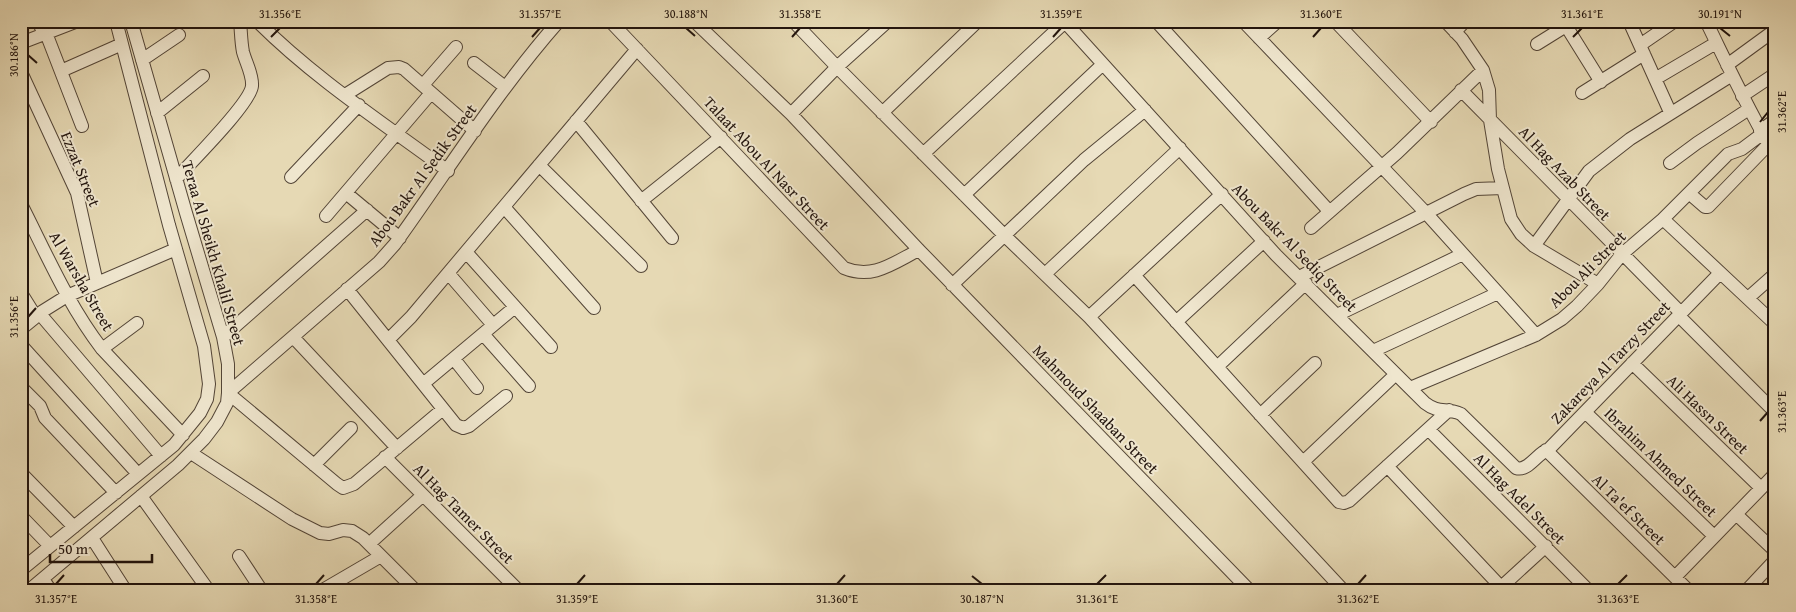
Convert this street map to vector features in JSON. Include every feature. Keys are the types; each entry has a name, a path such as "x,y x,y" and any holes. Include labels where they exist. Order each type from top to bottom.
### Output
{"street":[{"path":"38,21 61,72 82,126"},
{"path":"21,43 78,21"},
{"name":"Teraa Al Sheikh Khalil Street","path":"21,570 161,456 183,435 200,413 207,399 209,384 204,346 176,249 116,21"},
{"name":"Teraa Al Sheikh Khalil Street","path":"28,591 191,453 217,422 226,403 228,393 228,364 223,337 131,21"},
{"path":"176,179 242,106 251,92 251,77 243,51 240,21"},
{"path":"256,21 296,58 448,171"},
{"name":"Abou Bakr Al Sedik Street","path":"228,393 378,262 400,238 504,88 559,21"},
{"name":"Talaat Abou Al Nasr Street","path":"610,21 844,268 856,273 869,274 919,250"},
{"name":"Mahmoud Shaaban Street","path":"694,21 792,114 919,250 1250,591"},
{"path":"792,114 837,67 888,21"},
{"path":"882,112 978,21"},
{"path":"1156,21 1329,211"},
{"path":"1243,21 1426,213 1536,335"},
{"path":"1259,38 1278,21"},
{"path":"1335,21 1430,122"},
{"name":"Al Hag Azab Street","path":"1445,21 1483,70 1489,90 1490,120 1498,169 1511,219 1521,234 1534,246 1598,284"},
{"path":"1455,32 1465,21"},
{"path":"1629,21 1670,112"},
{"path":"1582,94 1601,82 1642,50 1675,21"},
{"path":"1706,21 1742,96 1767,141"},
{"path":"797,22 837,67 923,154 1089,317 1344,591"},
{"path":"923,154 1065,22"},
{"name":"Abou Bakr Al Sediq Street","path":"1065,22 1264,242 1410,388 1433,409 1449,410 1461,414 1516,468 1520,469"},
{"path":"1537,44 1568,23 1601,82"},
{"path":"1534,246 1589,171 1630,138 1729,70 1775,30"},
{"path":"142,60 179,36"},
{"path":"1655,79 1716,43"},
{"path":"61,72 122,44"},
{"path":"326,216 397,133 456,47"},
{"path":"388,340 404,326 637,49"},
{"path":"474,63 504,88"},
{"path":"964,195 1103,64"},
{"path":"345,95 394,66 404,69 475,131"},
{"path":"1311,228 1430,122 1483,70"},
{"name":"Ezzat Street","path":"21,72 77,193 97,283"},
{"path":"1742,96 1775,74"},
{"path":"157,113 203,76"},
{"name":"Al Hag Azab Street","path":"1461,90 1775,412"},
{"path":"291,177 358,105"},
{"path":"1670,163 1749,109"},
{"path":"952,284 1084,160 1146,110"},
{"path":"1690,194 1705,207 1708,207 1767,141 1775,120"},
{"path":"576,121 672,238"},
{"path":"642,201 721,137"},
{"name":"Abou Ali Street","path":"1410,388 1549,328 1578,306 1622,254 1690,194 1728,154 1767,141"},
{"path":"1046,274 1180,148"},
{"path":"539,165 641,266"},
{"path":"1217,367 1302,280 1426,213 1476,189 1503,188"},
{"path":"346,193 400,238"},
{"path":"1089,317 1222,194"},
{"name":"Al Warsha Street","path":"21,204 68,296 91,334 102,349 183,435"},
{"path":"504,207 594,308"},
{"path":"223,337 367,210"},
{"path":"1663,219 1775,324"},
{"path":"1176,322 1264,242"},
{"path":"21,329 38,315 68,296 176,249"},
{"path":"466,252 551,347"},
{"path":"1336,315 1462,254"},
{"path":"448,273 494,326"},
{"name":"Zakareya Al Tarzy Street","path":"1520,469 1526,468 1585,412 1720,273"},
{"path":"1748,298 1775,274"},
{"path":"1134,275 1339,502 1349,501 1449,410"},
{"path":"348,289 456,425 466,427 506,396"},
{"path":"21,293 161,456"},
{"path":"1373,351 1498,293"},
{"path":"423,384 515,307"},
{"path":"102,349 137,323"},
{"path":"483,334 529,386"},
{"path":"293,337 396,448"},
{"path":"21,345 138,474"},
{"path":"454,359 477,388"},
{"path":"1260,415 1315,363"},
{"name":"Ali Hassn Street","path":"1632,363 1761,488"},
{"path":"1303,462 1396,374"},
{"path":"23,393 41,408 42,416 116,493"},
{"path":"228,393 343,488 354,484 443,409"},
{"name":"Ibrahim Ahmed Street","path":"1585,412 1714,536"},
{"path":"314,465 351,428"},
{"name":"Al Hag Adel Street","path":"1428,429 1589,591"},
{"name":"Al Ta'ef Street","path":"1546,450 1689,591"},
{"path":"191,453 292,519 320,533 326,534 348,530 363,538 416,591"},
{"name":"Al Hag Tamer Street","path":"385,457 423,495 505,586 519,591"},
{"path":"1387,466 1499,589 1546,546"},
{"path":"21,473 74,527"},
{"path":"1675,577 1775,474"},
{"path":"369,544 423,495"},
{"path":"141,496 209,591"},
{"path":"1736,514 1775,551"},
{"path":"22,517 50,546"},
{"path":"92,538 126,591"},
{"path":"239,556 262,591"},
{"path":"321,591 381,556"},
{"path":"1746,591 1775,560"},
{"path":"43,579 50,591"}]}
